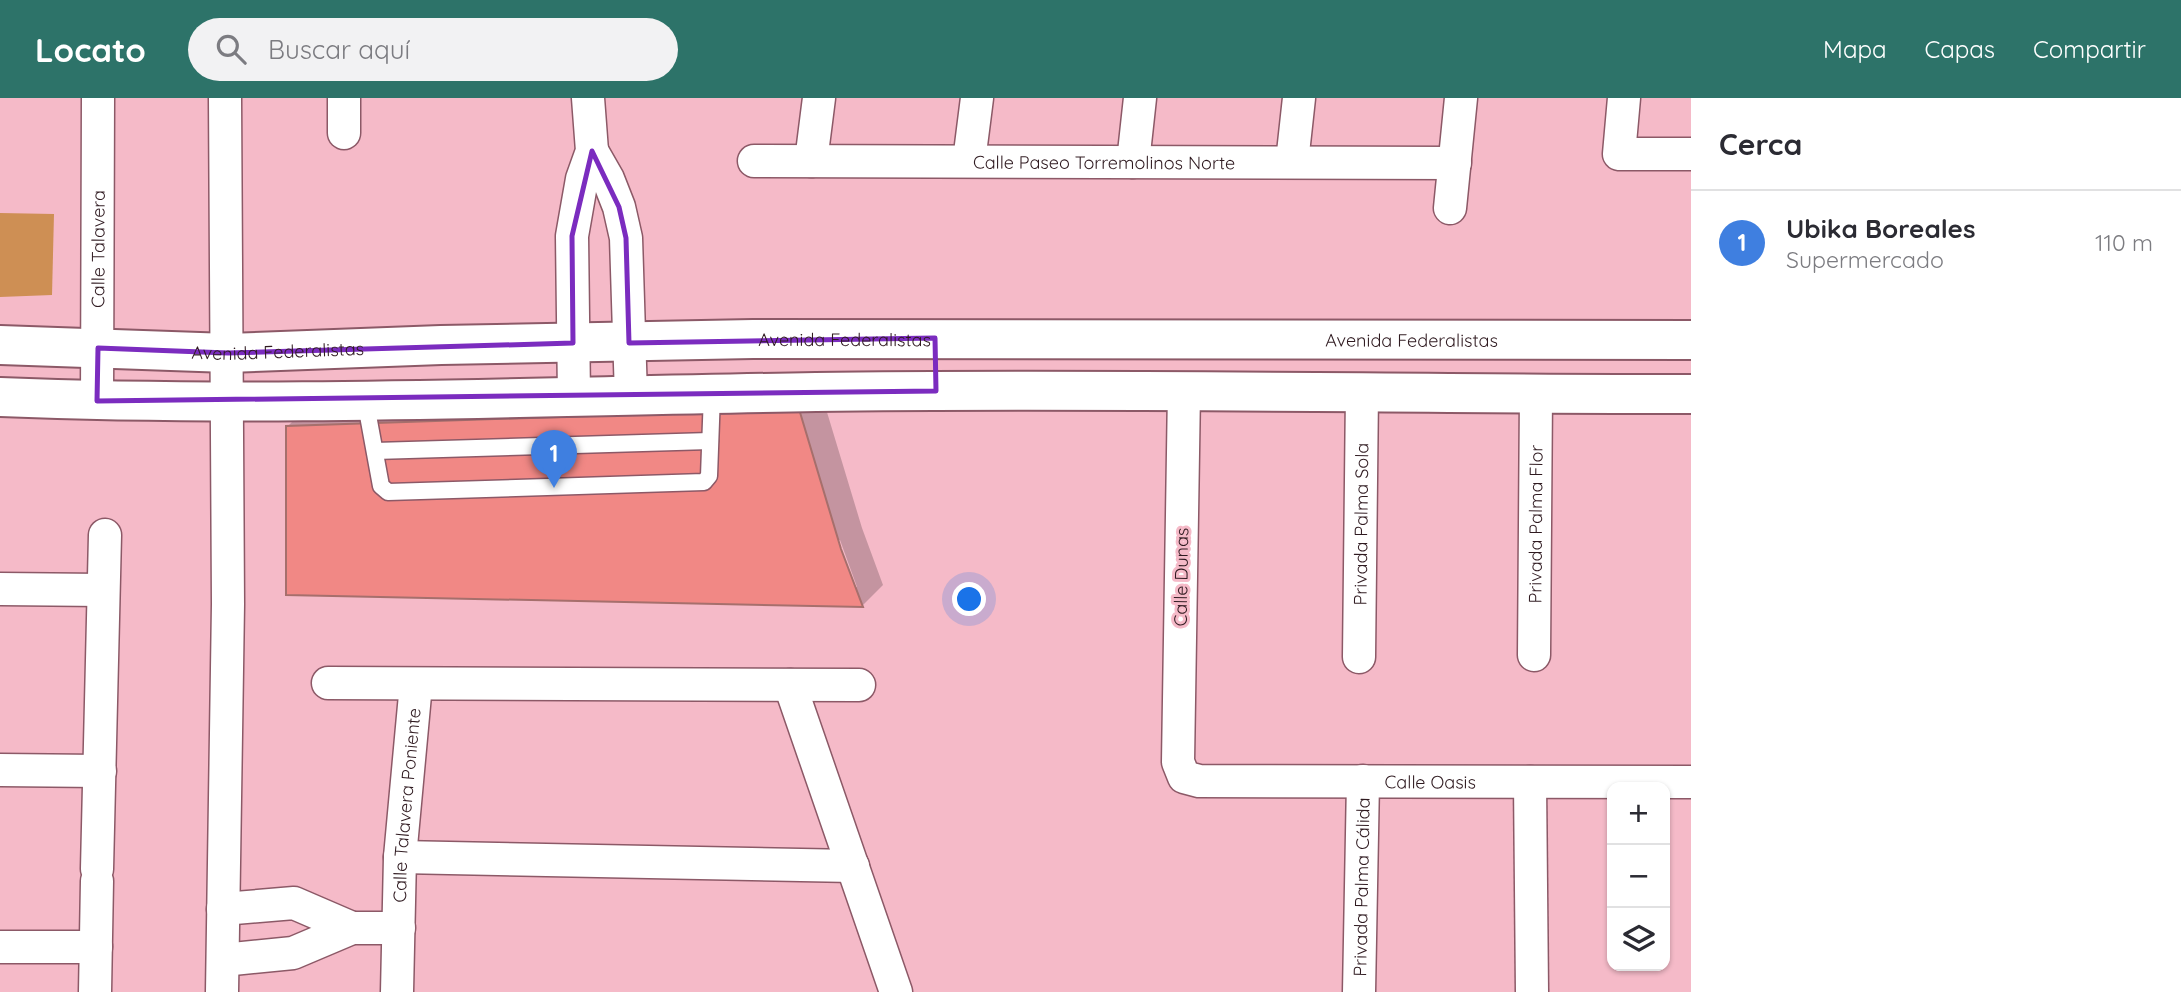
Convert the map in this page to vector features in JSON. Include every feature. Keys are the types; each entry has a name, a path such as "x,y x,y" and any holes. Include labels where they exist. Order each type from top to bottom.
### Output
{"street":[{"name":"Calle Talavera","path":"97,401 98,98"},
{"path":"222,992 228,400 225,98"},
{"path":"344,98 344,133"},
{"path":"574,397 572,236 580,188 592,151 588,98"},
{"path":"811,161 819,98"},
{"path":"970,161 977,98"},
{"path":"1133,162 1140,98"},
{"path":"1292,162 1299,98"},
{"path":"1450,208 1461,98"},
{"path":"1624,98 1619,154 1691,154"},
{"path":"592,151 608,178 620,207 626,238 631,396"},
{"name":"Calle Paseo Torremolinos Norte","path":"754,161 1455,163"},
{"name":"Avenida Federalistas","path":"0,345 228,353 441,345 935,338 1691,340"},
{"path":"935,338 936,391"},
{"path":"0,397 97,401 365,400 936,391 1691,394"},
{"name":"Calle Dunas","path":"1178,762 1184,391"},
{"name":"Privada Palma Sola","path":"1359,657 1362,392"},
{"name":"Privada Palma Flor","path":"1534,655 1535,394"},
{"path":"95,992 104,536"},
{"path":"0,589 103,590"},
{"path":"328,683 859,685"},
{"name":"Calle Talavera Poniente","path":"397,992 400,857 416,684"},
{"path":"790,685 896,992"},
{"name":"Calle Oasis","path":"1178,762 1185,777 1199,781 1691,782"},
{"path":"0,770 100,771"},
{"name":"Privada Palma Cálida","path":"1359,992 1363,781"},
{"path":"1530,782 1532,992"},
{"path":"400,857 853,866"},
{"name":"Calle Talavera Poniente","path":"223,909 294,903 352,928"},
{"name":"Calle Talavera Poniente","path":"222,960 293,953 352,928 399,928"},
{"path":"0,947 96,947"}],"lane":[{"path":"365,400 381,486 388,492 704,482 709,476 712,394"},
{"path":"375,451 710,441"}],"highlighted area":[{"path":"592,151 619,207 626,238 629,343 935,338 936,391 97,401 98,348 228,353 573,343 572,236"}],"shaded area":[{"path":"0,213 54,214 52,295 0,297"}],"building":[{"path":"799,409 841,549 863,607 286,595 286,426"}],"place":[{"name":"Ubika Boreales","path":"554,488"}]}
